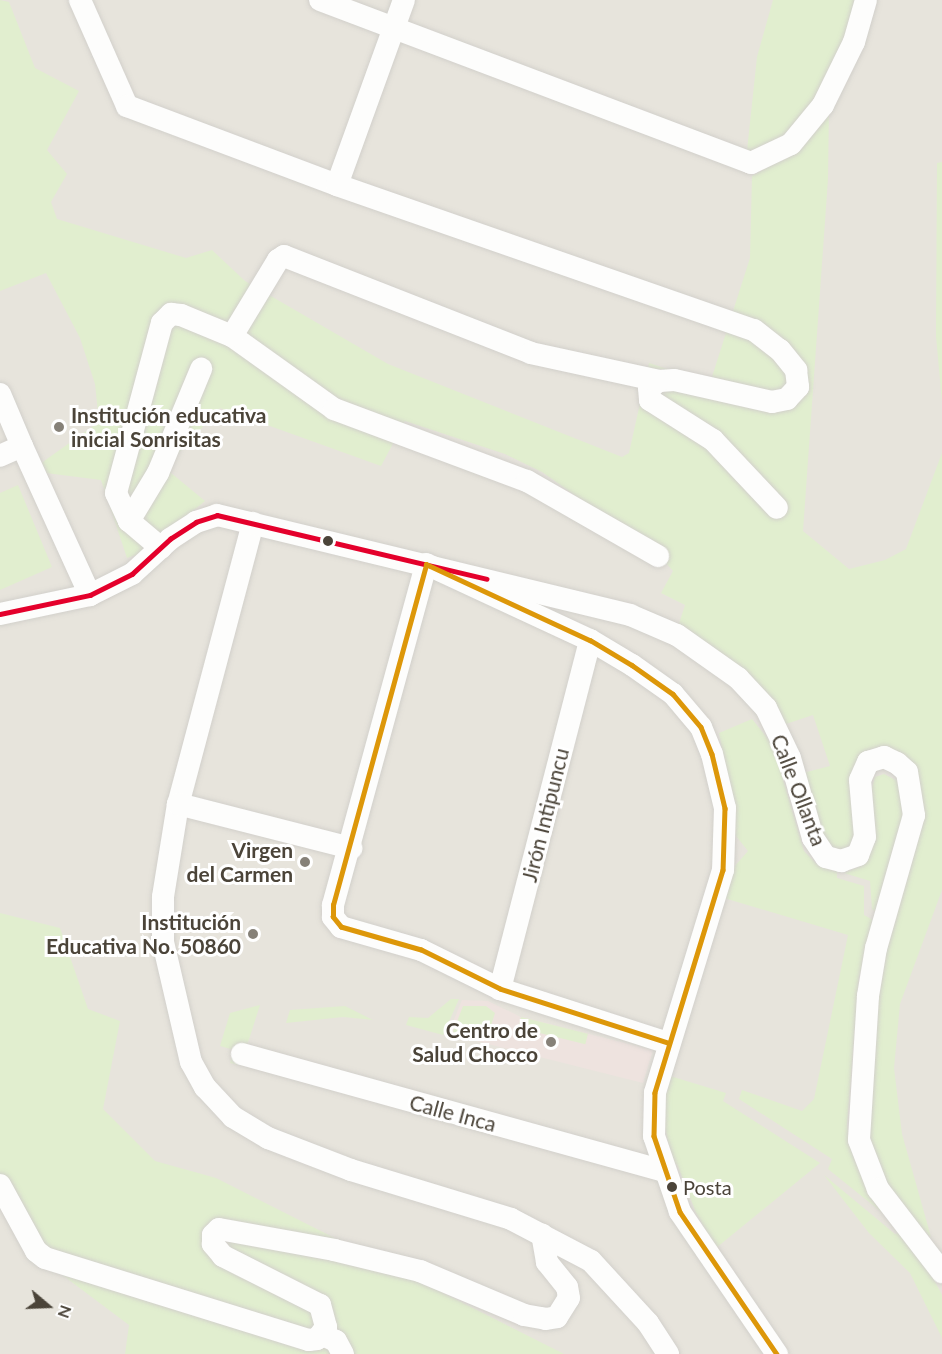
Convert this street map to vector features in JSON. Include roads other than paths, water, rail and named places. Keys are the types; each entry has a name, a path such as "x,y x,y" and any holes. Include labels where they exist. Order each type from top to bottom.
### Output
{"street":[{"path":"80,0 127,106 337,184 739,323 780,350 796,370 798,387 787,399 772,402 674,380 659,381 531,353 292,257 278,260 232,336"},
{"path":"320,0 751,163 791,144 823,105 851,49 866,0"},
{"path":"337,184 404,0"},
{"path":"161,548 129,521 116,493 162,323 171,314 182,315 232,336 334,409 526,481 658,556"},
{"path":"129,521 158,473 201,369"},
{"path":"659,381 649,388 650,399 713,440 777,508"},
{"path":"0,394 90,595"},
{"path":"0,456 22,446"},
{"name":"Calle Ollanta","path":"0,614 90,595 132,574 161,548 196,522 218,515 630,615 677,634 738,678 766,708 790,758 813,838 826,857 841,861 858,855 865,837 860,780 868,762 884,757 907,772 915,815 876,948 868,996 859,1140 878,1189 942,1272"},
{"path":"253,523 178,804 163,897 163,942 191,1062 205,1087 233,1117 268,1138 428,1195 469,1204 542,1234 591,1261 648,1323 668,1354"},
{"path":"668,1043 500,989 421,950 341,927 333,917 333,905 351,848 426,564 590,640 673,694 701,727 720,781 726,826 723,870 668,1043 651,1118 664,1171 680,1212 777,1354"},
{"name":"Jirón Intipuncu","path":"500,989 590,640"},
{"path":"178,804 351,848"},
{"name":"Calle Inca","path":"242,1054 664,1171"},
{"path":"0,1185 36,1251 45,1258 302,1339 317,1339 323,1335 327,1320 320,1305 223,1256 213,1244 213,1235 219,1229 334,1250 420,1271 524,1315 546,1319 557,1317 569,1298 567,1287 548,1262 542,1234"},
{"path":"323,1335 336,1341 343,1354"}],"place":[{"name":"Institución educativa inicial Sonrisitas","path":"59,427"},
{"name":"Virgen del Carmen","path":"305,862"},
{"name":"Institución Educativa No. 50860","path":"253,934"},
{"name":"Centro de Salud Chocco","path":"551,1042"},
{"name":"Posta","path":"672,1187"}]}
